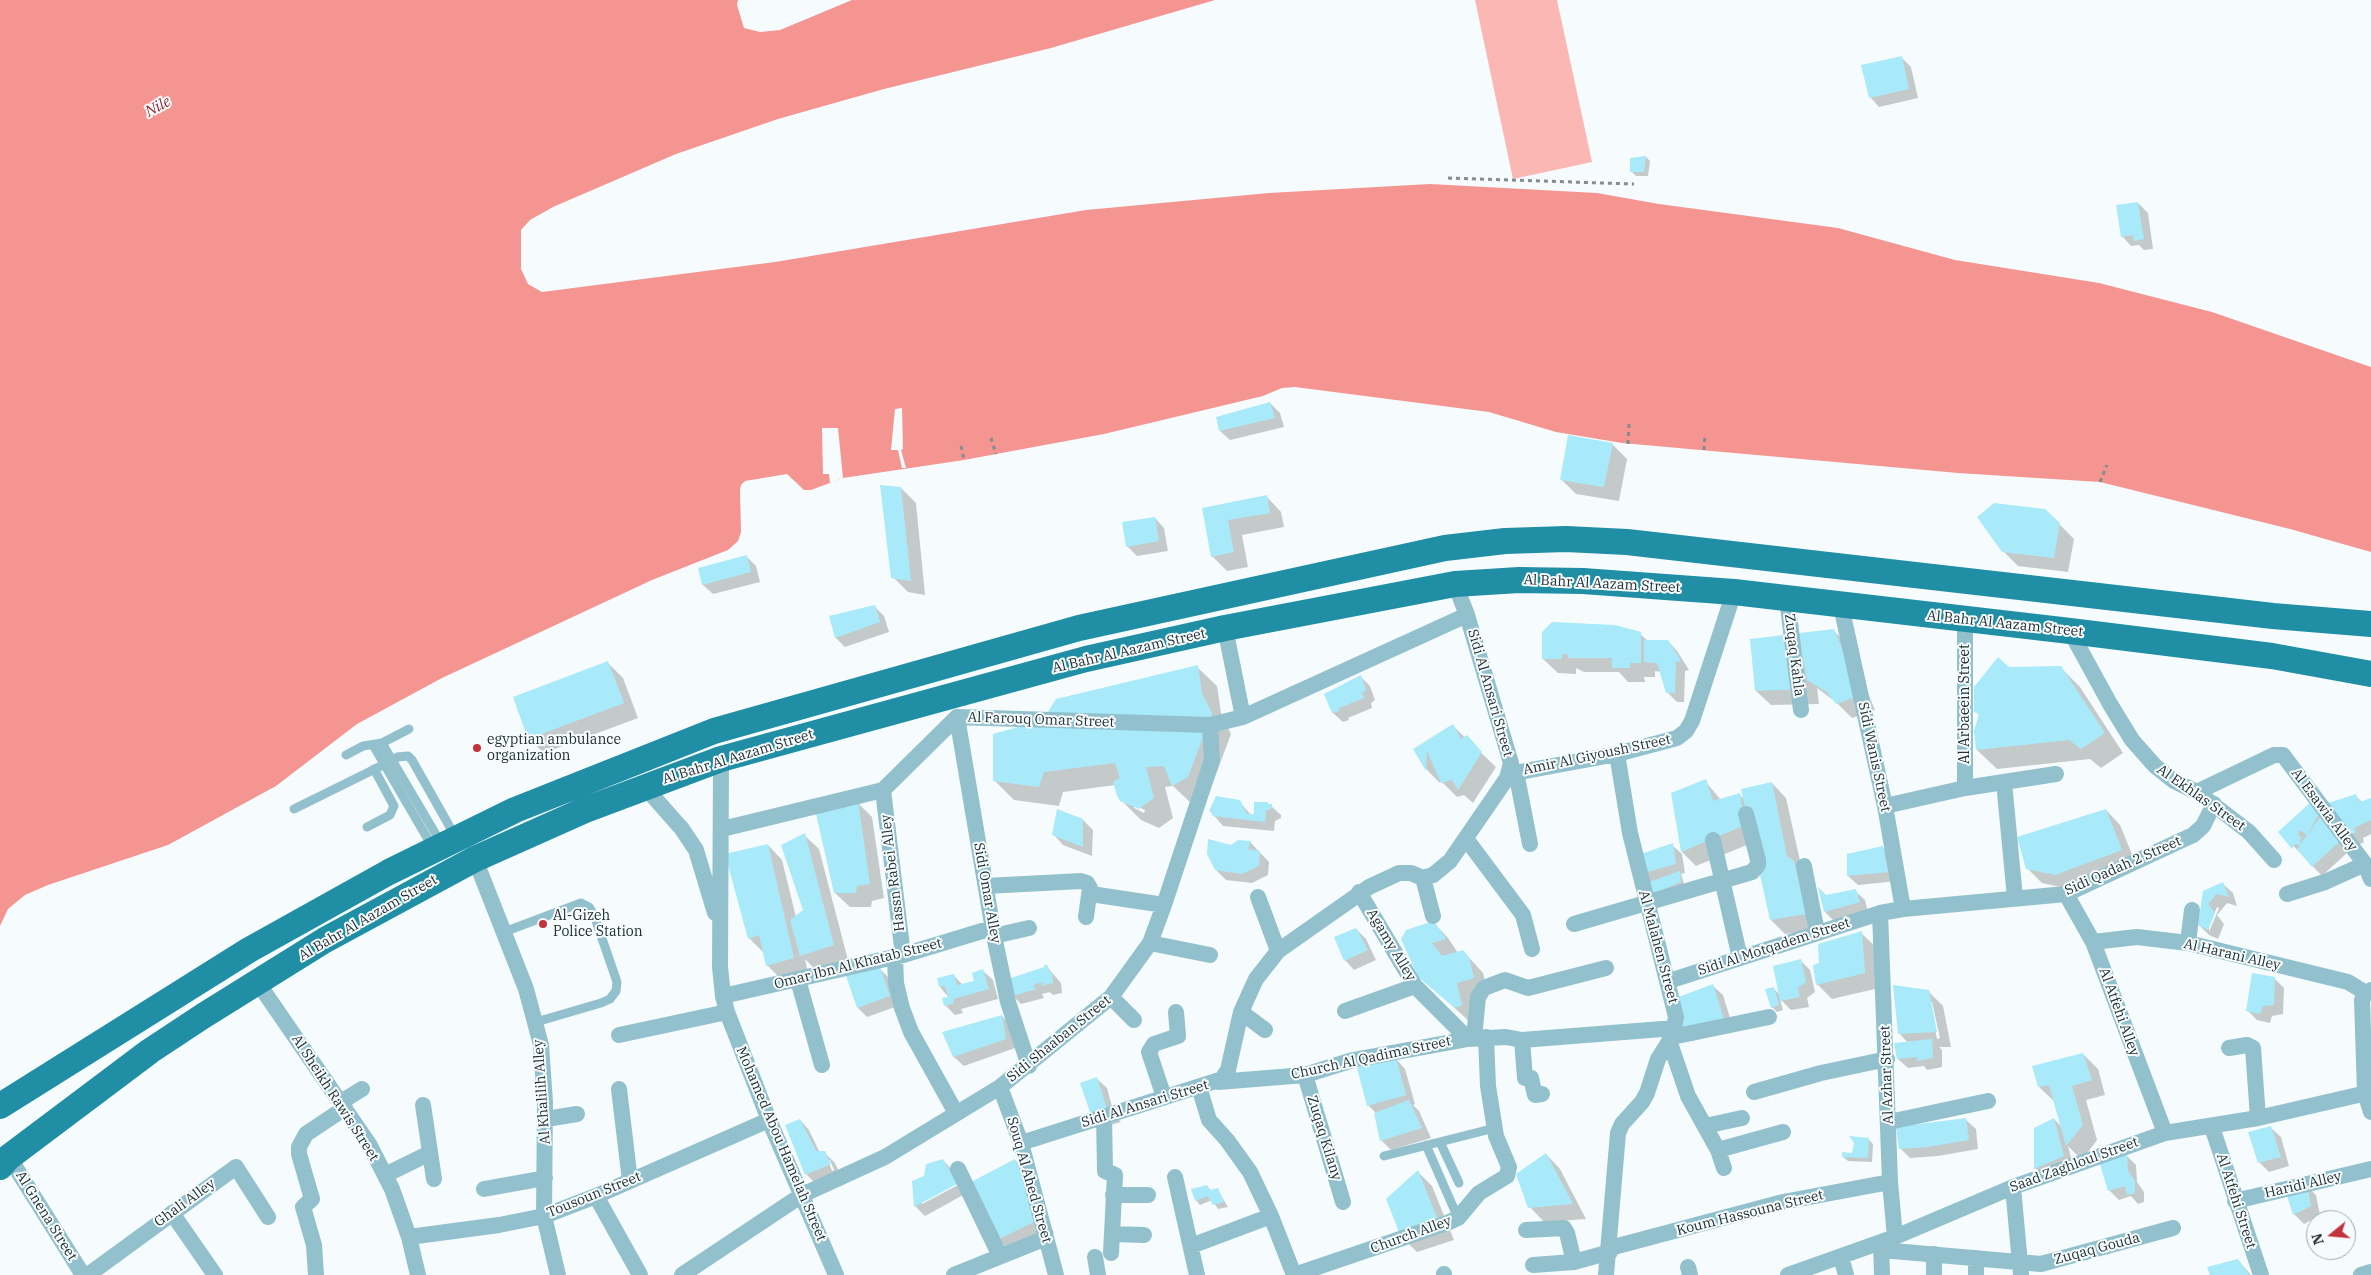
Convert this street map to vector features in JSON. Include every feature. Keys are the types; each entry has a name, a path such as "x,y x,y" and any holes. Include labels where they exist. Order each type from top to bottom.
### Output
{"main road":[{"name":"Al Bahr Al Aazam Street","path":"0,1106 248,950 321,908 516,810 714,731 1079,628 1445,548 1505,541 1566,539 1627,542 2273,616 2371,624"},
{"name":"Al Bahr Al Aazam Street","path":"4,1162 150,1051 202,1016 258,984 325,940 475,859 644,786 721,759 1086,659 1225,628 1455,584 1519,580 1582,581 1734,592 1841,606 2070,631 2272,656 2371,674"}],"street":[{"name":"Sidi Al Ansari Street","path":"1021,1143 1164,1097 1218,1082 1228,1070 1241,1012 1256,979 1278,950 1359,892 1399,873 1411,873 1422,878 1443,869 1467,840 1512,773 1511,763 1467,615 1455,584"},
{"name":"Amir Al Giyoush Street","path":"1512,773 1617,754 1666,742 1677,738 1686,731 1692,721 1734,592"},
{"name":"Zuqaq Kahla","path":"1787,599 1801,710"},
{"name":"Sidi Wanis Street","path":"1841,606 1885,806 1903,909"},
{"path":"1225,628 1243,717 1467,615"},
{"name":"Al Arbaeein Street","path":"1965,620 1965,788"},
{"name":"Al Ekhlas Street","path":"2070,631 2132,740 2155,766 2168,776 2197,792 2250,832 2274,860"},
{"name":"Al Farouq Omar Street","path":"883,790 957,717 1210,725 1243,717"},
{"name":"Sidi Omar Alley","path":"957,717 993,932 1008,1002 1028,1066"},
{"name":"Sidi Shaaban Street","path":"682,1275 802,1195 885,1157 1000,1087 1111,997 1150,943 1164,905 1212,760 1210,725"},
{"name":"Al Malahen Street","path":"1617,754 1630,833 1647,904 1669,981 1676,1017 1672,1036 1688,1096 1718,1150 1724,1168"},
{"name":"Al Esawia Alley","path":"2197,792 2274,754 2283,755 2368,872 2288,894"},
{"name":"Mohamed Abou Hamelah Street","path":"721,759 720,967 723,996 727,1012 769,1120 836,1275"},
{"path":"1512,773 1530,844"},
{"path":"1885,806 1965,788 2056,774"},
{"path":"2004,782 2015,898"},
{"name":"Mohamed Abou Hamelah Street","path":"644,786 682,829 696,850 720,929"},
{"path":"722,829 883,790"},
{"name":"Hassn Rabei Alley","path":"883,790 899,956 900,1000 911,1032 956,1113"},
{"name":"Sidi Qadah 2 Street","path":"1903,909 2066,894 2193,835 2203,826 2214,804"},
{"path":"1574,924 1752,872 1758,865 1746,814"},
{"path":"1467,840 1523,915 1532,949"},
{"path":"1713,840 1740,958"},
{"name":"Al Khalilih Alley","path":"475,859 526,989 541,1045 546,1119 544,1216 558,1275"},
{"path":"1804,866 1817,932"},
{"path":"1422,878 1433,916"},
{"path":"986,886 1081,881 1087,883 1091,894 1086,917"},
{"name":"Agamy Alley","path":"1359,892 1415,986 1476,1038"},
{"path":"1091,894 1164,905"},
{"name":"Al Atfehi Alley","path":"2066,894 2093,942 2164,1133"},
{"path":"1258,897 1278,950"},
{"name":"Sidi Al Motqadem Street","path":"1669,981 1817,932 1880,913 1903,909"},
{"path":"2188,943 2192,910"},
{"name":"Al Azhar Street","path":"1880,913 1887,1059 1890,1182 1882,1275"},
{"name":"Omar Ibn Al Khatab Street","path":"723,996 798,980 993,932 1030,928"},
{"name":"Al Harani Alley","path":"2093,942 2137,937 2188,943 2348,982 2368,992"},
{"path":"1150,943 1210,955"},
{"path":"1495,1128 1488,1086 1476,1038 1478,997 1484,988 1505,980 1528,988 1606,968"},
{"path":"798,980 822,1065"},
{"name":"Al Sheikh Rawis Street","path":"258,984 369,1144 385,1175 409,1237 418,1275"},
{"path":"1345,1011 1415,986"},
{"path":"2368,992 2362,1000 2371,1112"},
{"path":"1111,997 1134,1020"},
{"path":"618,1035 727,1012"},
{"path":"1164,1097 1150,1052 1154,1044 1178,1036 1176,1012"},
{"path":"1241,1012 1265,1030"},
{"name":"Church Al Qadima Street","path":"1218,1082 1305,1075 1353,1060 1476,1038 1506,1037 1522,1040 1672,1036 1769,1017"},
{"path":"1606,1275 1610,1250 1618,1132 1628,1116 1642,1102 1658,1059 1672,1036"},
{"path":"1522,1040 1526,1078 1531,1078 1535,1095 1542,1094"},
{"path":"2230,1048 2247,1045 2253,1048 2258,1118"},
{"path":"1754,1092 1822,1073 1887,1059"},
{"name":"Zuqaq Kilany","path":"1305,1075 1343,1202"},
{"name":"Souq Al Ahed Street","path":"1000,1087 1021,1143 1056,1275"},
{"path":"1199,1087 1208,1120 1227,1140 1250,1172 1271,1216 1294,1275"},
{"path":"316,1275 314,1245 303,1207 312,1199 299,1154 299,1146 306,1134 362,1089"},
{"path":"619,1089 630,1182"},
{"name":"Saad Zaghloul Street","path":"1788,1275 1813,1271 1841,1257 1886,1243 2013,1187 2164,1133 2258,1118 2368,1093"},
{"path":"1889,1122 1988,1100"},
{"path":"423,1105 434,1179"},
{"path":"546,1119 577,1114"},
{"path":"1098,1275 1103,1255 1112,1234 1115,1175 1106,1171 1104,1116"},
{"path":"1705,1126 1742,1118"},
{"name":"Tousoun Street","path":"409,1237 499,1226 544,1216 630,1182 769,1120"},
{"name":"Al Atfehi Street","path":"2212,1126 2235,1201 2261,1275"},
{"name":"Church Alley","path":"1294,1275 1458,1218 1479,1193 1507,1176 1509,1167 1495,1128"},
{"path":"1718,1150 1783,1132"},
{"path":"385,1175 430,1153"},
{"name":"Al Gnena Street","path":"4,1162 83,1275"},
{"name":"Ghali Alley","path":"88,1275 236,1167 268,1217"},
{"path":"958,1169 1000,1256"},
{"name":"Haridi Alley","path":"2235,1201 2371,1169"},
{"path":"1175,1177 1191,1246 1193,1274"},
{"path":"484,1189 545,1178"},
{"name":"Koum Hassouna Street","path":"1533,1265 1574,1262 1610,1250 1783,1202 1890,1182"},
{"path":"2013,1187 2021,1268"},
{"path":"1114,1195 1148,1195"},
{"path":"596,1196 640,1275"},
{"path":"172,1212 215,1275"},
{"path":"1191,1246 1271,1216"},
{"path":"1526,1230 1564,1228 1574,1262"},
{"name":"Zuqaq Gouda","path":"1886,1243 1934,1254 1976,1258 2021,1268 2052,1262 2173,1228"},
{"path":"1112,1234 1144,1235"},
{"path":"954,1275 1046,1238"},
{"path":"1934,1254 1934,1275"},
{"path":"1841,1257 1846,1275"},
{"path":"1976,1258 1976,1275"},
{"path":"2361,1275 2371,1272"}],"lane":[{"path":"346,755 364,746 378,744 409,729"},
{"path":"378,744 444,845"},
{"path":"294,809 398,757 408,756 412,760 444,845"},
{"path":"367,827 390,815 394,806 376,769"},
{"path":"504,932 581,903 589,907 594,915 617,982 616,991 610,999 536,1022"},
{"path":"1384,1156 1495,1128"},
{"path":"1440,1142 1459,1183"},
{"path":"1426,1145 1458,1218"}],"path":[{"path":"1448,178 1634,184"},
{"path":"1628,444 1629,423"},
{"path":"1704,450 1705,434"},
{"path":"992,438 996,454"},
{"path":"961,446 964,460"},
{"path":"2100,482 2106,465"}],"shaded area":[{"path":"1475,0 1557,0 1592,162 1513,179"}],"water":[{"name":"Nile","path":"0,0 738,0 737,5 744,28 760,32 780,30 852,0 1215,0 1051,48 884,89 778,119 676,154 553,207 530,220 521,230 521,269 528,284 542,292 775,262 1086,210 1269,193 1430,184 1597,193 1659,204 1838,228 1955,260 2099,283 2212,312 2371,367 2371,552 2290,529 2100,482 1958,473 1622,443 1556,432 1489,412 1295,387 1282,388 1263,396 1104,434 964,460 843,478 811,490 804,490 787,474 745,481 741,485 740,490 741,532 738,541 728,550 652,580 442,678 357,724 276,786 168,845 48,885 25,895 8,909 0,926"}],"pier":[{"path":"902,408 903,449 901,450 906,468 902,468 898,450 891,450 895,409"},
{"path":"822,428 838,428 843,478 830,483 829,474 823,474"}],"building":[{"path":"1902,56 1909,89 1869,98 1861,65"},
{"path":"1646,156 1644,172 1630,172 1630,158"},
{"path":"2138,202 2144,239 2134,241 2133,235 2121,237 2116,205"},
{"path":"1270,402 1275,418 1219,431 1216,417"},
{"path":"1568,435 1613,443 1604,487 1560,480"},
{"path":"880,485 901,487 911,581 891,578"},
{"path":"1267,495 1270,513 1228,520 1234,552 1211,557 1202,508"},
{"path":"1994,503 2045,509 2060,523 2054,558 2002,552 1977,517"},
{"path":"1155,517 1159,541 1126,547 1122,522"},
{"path":"747,555 751,572 702,585 698,568"},
{"path":"875,605 880,622 835,638 829,616"},
{"path":"1552,622 1615,625 1641,632 1641,663 1630,663 1630,668 1612,668 1612,658 1568,658 1568,654 1562,654 1562,659 1542,659 1542,632"},
{"path":"1834,629 1861,695 1836,704 1827,692 1807,680 1799,638 1805,689 1755,691 1750,639"},
{"path":"1644,640 1668,640 1681,661 1676,662 1675,693 1666,693 1657,663 1644,662"},
{"path":"1998,657 2009,667 2061,666 2105,733 2081,749 2069,740 1976,750 1974,731 1979,714 1974,712 1974,687"},
{"path":"608,661 624,703 528,739 513,697"},
{"path":"1198,665 1202,693 1212,713 1188,777 1172,786 1164,766 1146,767 1154,798 1139,809 1120,801 1117,796 1113,782 1120,778 1115,763 1044,772 1039,787 993,781 993,734 1043,720 1056,699"},
{"path":"1361,675 1366,690 1362,693 1364,698 1339,708 1339,711 1332,713 1324,694"},
{"path":"1453,724 1461,739 1467,735 1482,752 1458,790 1452,780 1441,783 1427,751 1426,771 1413,749"},
{"path":"1706,779 1713,801 1740,793 1745,825 1681,852 1671,793"},
{"path":"1772,782 1787,856 1794,861 1806,914 1770,920 1741,789"},
{"path":"2356,794 2360,802 2371,798 2371,820 2354,828 2356,832 2346,837 2325,804"},
{"path":"1216,796 1240,800 1247,814 1254,814 1254,802 1268,802 1268,804 1272,804 1272,808 1266,811 1265,822 1212,816 1213,813 1209,811"},
{"path":"2313,800 2319,814 2307,835 2300,830 2298,834 2301,838 2300,845 2295,844 2292,849 2278,832"},
{"path":"858,801 870,884 857,886 856,893 834,893 816,814"},
{"path":"1057,809 1083,819 1083,847 1052,835"},
{"path":"2106,809 2122,850 2055,875 2026,869 2017,837"},
{"path":"2321,816 2339,842 2312,867 2297,849"},
{"path":"805,833 834,945 800,956 790,920 803,910 781,845"},
{"path":"1208,839 1231,845 1238,840 1251,841 1248,849 1260,851 1259,866 1242,874 1215,870 1207,854"},
{"path":"1673,843 1676,864 1636,875 1632,857"},
{"path":"768,844 794,958 766,966 759,935 748,939 725,854"},
{"path":"1883,846 1888,872 1847,876 1847,854"},
{"path":"1680,871 1681,882 1649,895 1644,884"},
{"path":"2223,882 2229,897 2217,894 2208,904 2215,913 2208,930 2198,925 2203,891"},
{"path":"1818,887 1826,895 1856,889 1860,902 1824,912"},
{"path":"1434,921 1446,939 1432,943 1442,956 1463,950 1469,957 1474,978 1457,983 1462,1005 1455,1008 1418,977 1401,939 1406,930"},
{"path":"1356,928 1368,950 1344,961 1334,937"},
{"path":"1862,931 1865,973 1816,985 1813,965 1819,963 1818,944"},
{"path":"1801,959 1806,982 1798,988 1800,997 1780,1001 1773,966"},
{"path":"1045,964 1048,966 1049,972 1052,972 1053,983 1042,986 1043,982 1033,985 1036,989 1013,996 1005,980 1044,967"},
{"path":"880,967 890,996 857,1008 844,970"},
{"path":"983,969 989,989 953,999 954,1003 944,1006 942,998 948,997 945,986 939,987 937,978 954,974 957,985 974,981 972,973"},
{"path":"2252,973 2275,977 2274,1005 2263,1006 2260,1014 2246,1011"},
{"path":"1713,984 1725,1022 1681,1032 1676,998"},
{"path":"1893,985 1929,990 1937,1032 1898,1034"},
{"path":"1774,987 1779,1005 1771,1008 1765,989"},
{"path":"1002,1015 1006,1039 953,1057 942,1032"},
{"path":"1932,1039 1933,1058 1917,1061 1917,1057 1897,1059 1894,1043"},
{"path":"2083,1053 2092,1080 2072,1086 2083,1125 2066,1146 2049,1085 2038,1087 2032,1066"},
{"path":"1396,1058 1406,1095 1367,1106 1357,1068"},
{"path":"1097,1077 1107,1109 1092,1118 1080,1083"},
{"path":"1409,1100 1422,1128 1380,1141 1374,1113"},
{"path":"1966,1118 1969,1140 1928,1147 1899,1149 1896,1127"},
{"path":"2054,1118 2064,1156 2034,1169 2034,1128"},
{"path":"800,1119 816,1151 825,1151 831,1164 805,1175 785,1125"},
{"path":"2271,1126 2281,1157 2258,1163 2248,1132"},
{"path":"1849,1136 1869,1138 1868,1158 1842,1157 1842,1152 1852,1153 1854,1143"},
{"path":"1546,1153 1573,1204 1528,1208 1516,1174"},
{"path":"2127,1154 2128,1171 2135,1181 2135,1193 2127,1195 2125,1186 2108,1191 2099,1161"},
{"path":"943,1159 957,1184 914,1207 912,1181 924,1176 926,1164"},
{"path":"1015,1159 1040,1219 997,1240 971,1182"},
{"path":"1418,1170 1440,1225 1399,1232 1386,1199"},
{"path":"2307,1184 2311,1206 2293,1215 2285,1189"},
{"path":"1207,1185 1209,1190 1218,1188 1224,1202 1213,1205 1208,1196 1195,1201 1191,1189"},
{"path":"2238,1259 2249,1275 2210,1275 2207,1267"}],"place":[{"name":"egyptian ambulance organization","path":"477,748"},
{"name":"Al-Gizeh Police Station","path":"543,924"}]}
